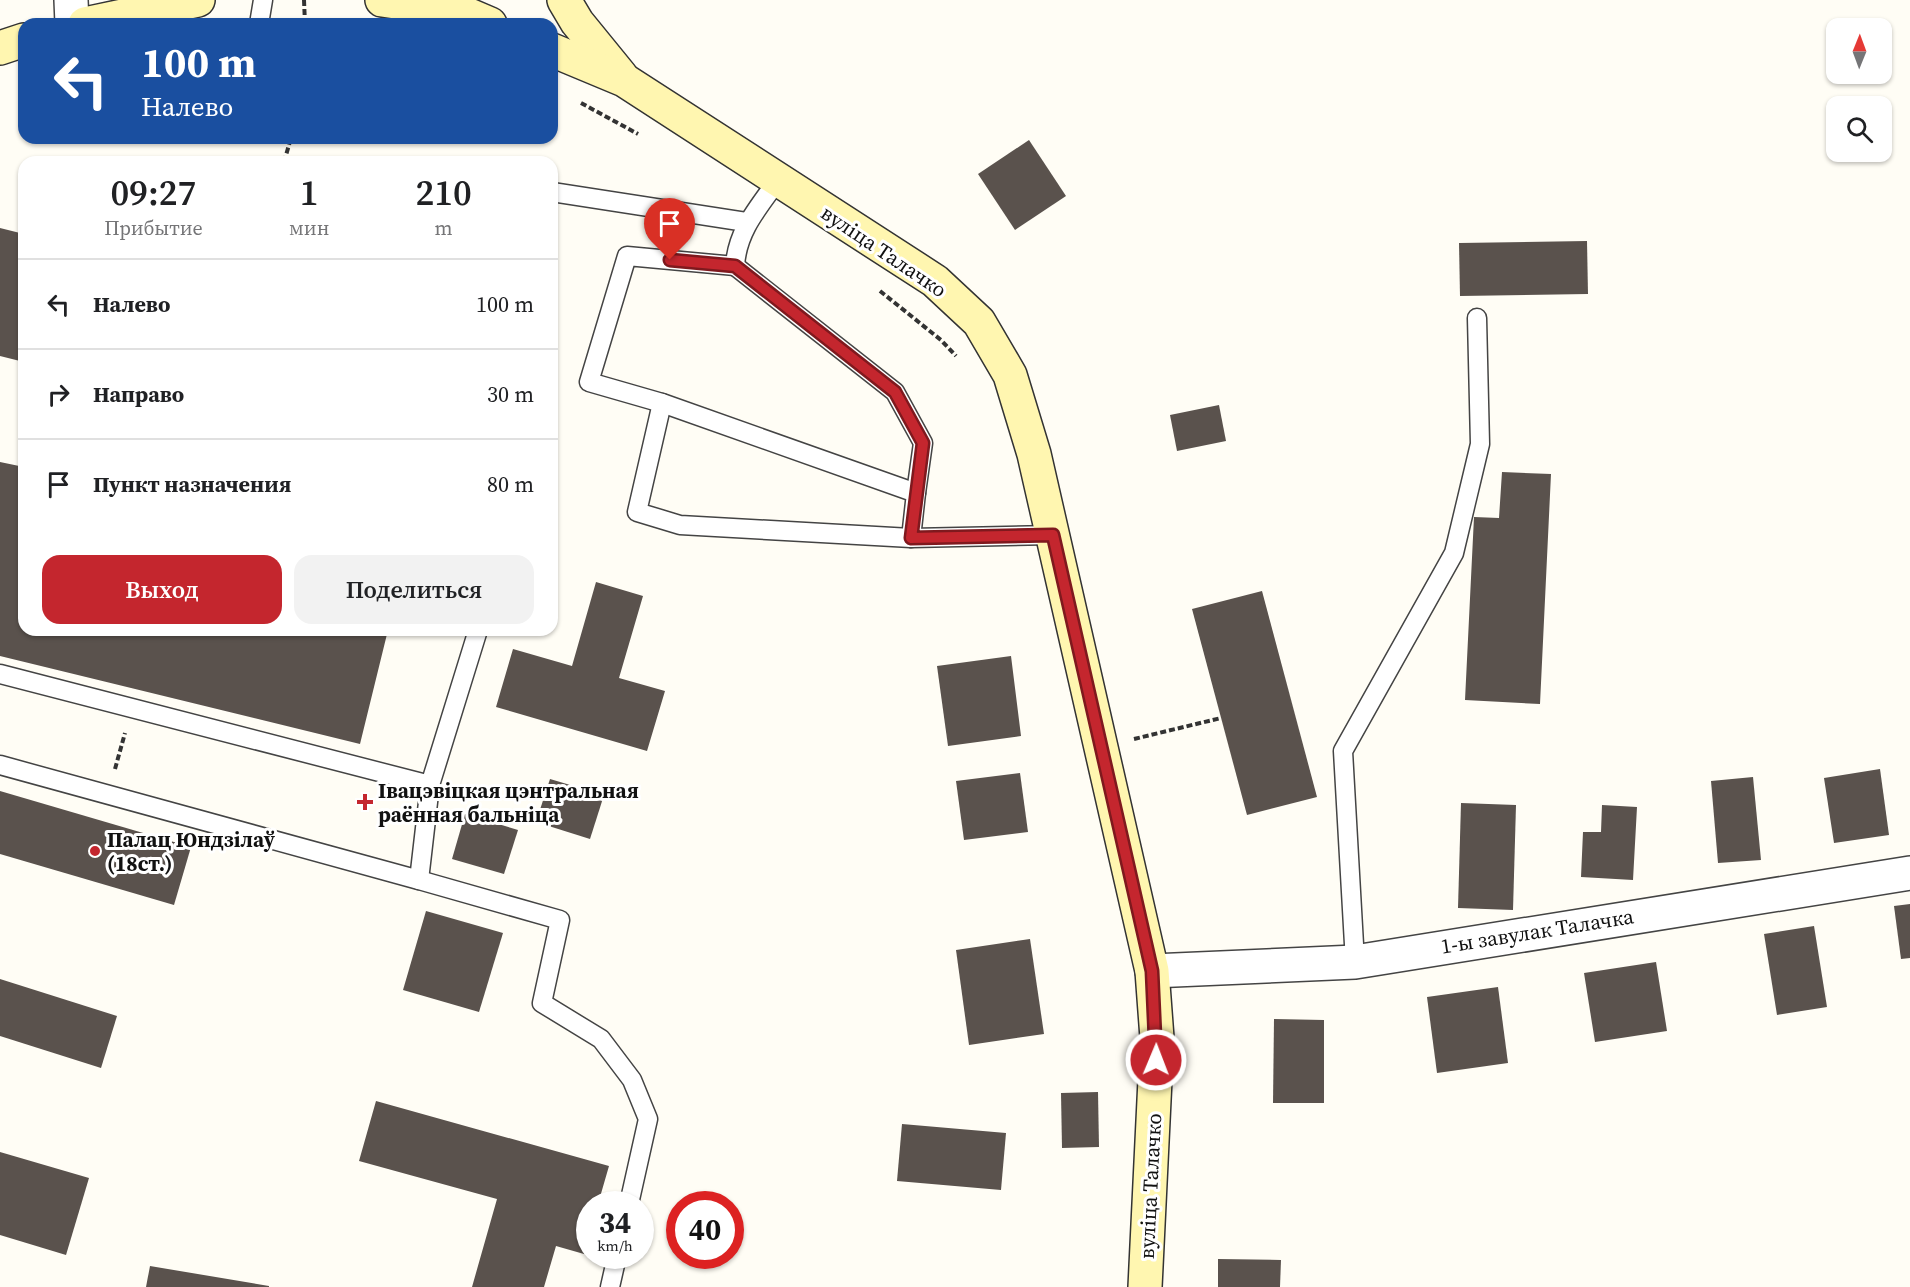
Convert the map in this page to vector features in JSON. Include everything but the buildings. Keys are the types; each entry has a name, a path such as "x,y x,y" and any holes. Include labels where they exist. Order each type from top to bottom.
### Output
{"street":[{"path":"71,0 72,18"},
{"path":"113,18 198,0"},
{"path":"382,0 476,18"},
{"path":"564,0 577,22 624,80"},
{"path":"0,48 18,42"},
{"name":"вуліца Талачко","path":"558,52 624,80 935,281 979,322 1010,375 1034,454 1157,970 1157,1038 1145,1287"},
{"name":"1-ы завулак Талачка","path":"1157,970 1349,962 1910,873"}],"lane":[{"path":"260,18 263,0"},
{"path":"735,266 736,247 747,222 778,180"},
{"path":"558,193 747,222"},
{"path":"911,538 923,443 895,392 735,266 627,256 589,382 662,403 916,493"},
{"path":"1349,962 1343,751 1454,553 1480,444 1477,318"},
{"path":"662,403 637,512 680,525 911,538 1053,535"},
{"path":"419,880 430,785 476,636"},
{"path":"0,674 430,785"},
{"path":"0,765 560,920 542,1003 601,1039 632,1080 648,1119 632,1191"},
{"path":"610,1287 614,1269"}],"path":[{"path":"304,0 305,18"},
{"path":"572,98 642,136"},
{"path":"878,289 940,340 956,357"},
{"path":"107,793 133,708"},
{"path":"1125,742 1221,718"}],"place":[{"name":"Івацэвіцкая цэнтральная раённая бальніца","path":"365,802"},
{"name":"Палац Юндзілаў (18ст.)","path":"95,851"}],"route":[{"path":"670,260 735,266 895,392 923,443 911,538 1053,535 1152,971 1157,1038 1156,1060"}]}
